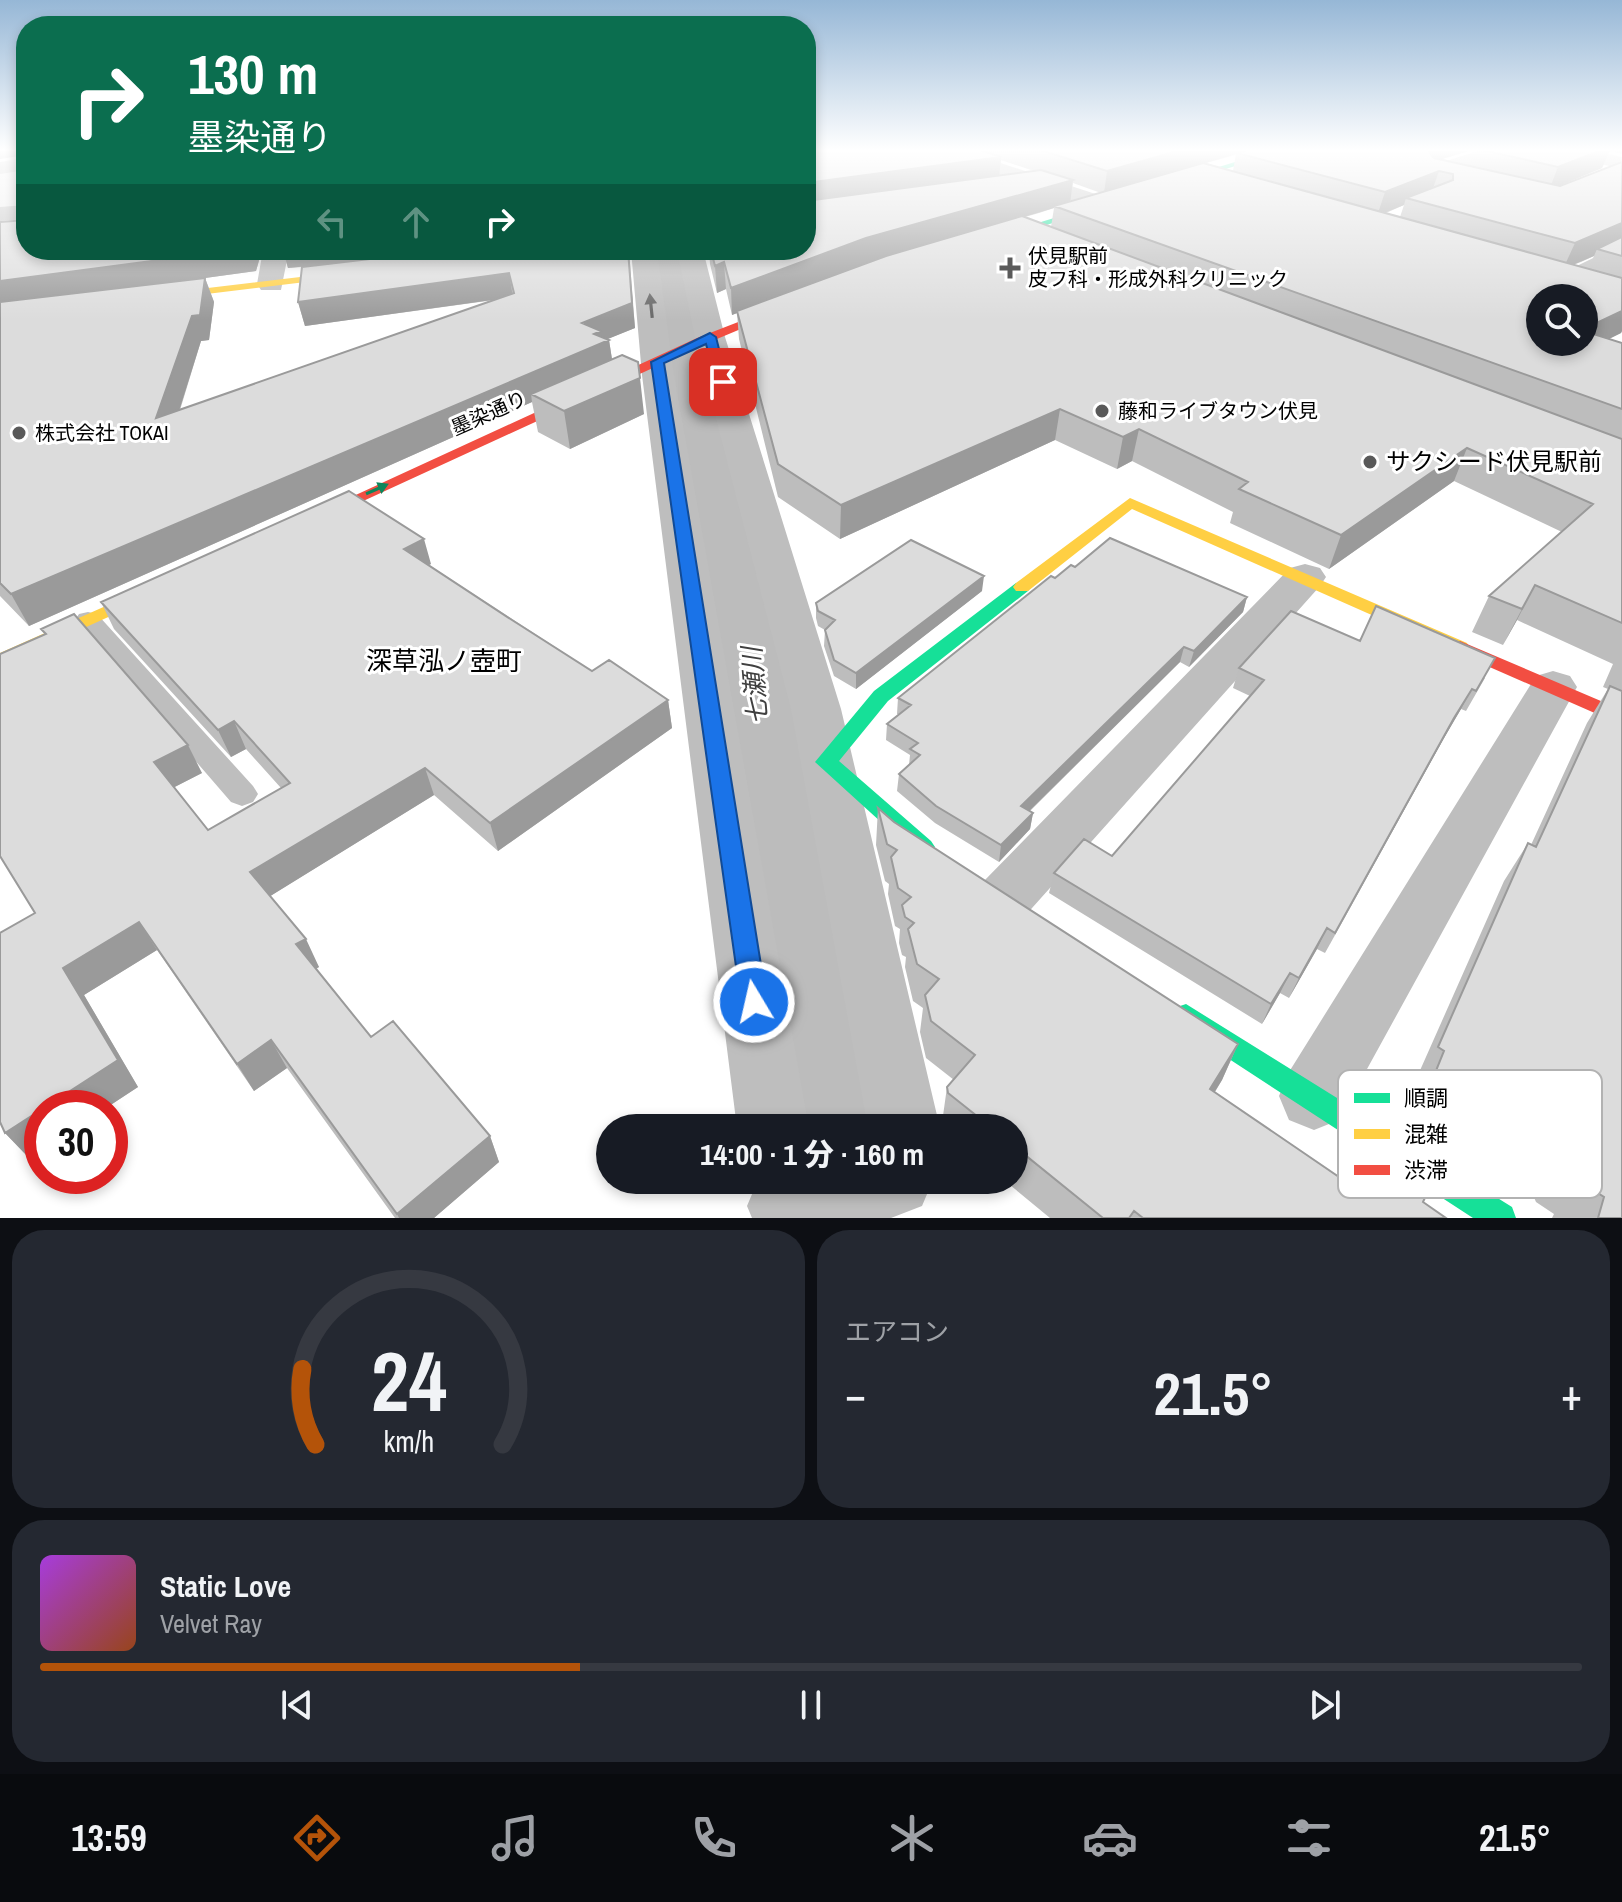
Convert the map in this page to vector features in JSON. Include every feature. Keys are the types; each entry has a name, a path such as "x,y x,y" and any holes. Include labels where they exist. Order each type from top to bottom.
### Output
{"street":[{"path":"963,247 1100,207"},
{"path":"1022,230 1066,247"},
{"path":"271,284 275,260"},
{"path":"648,260 684,349 816,709 888,1114"},
{"path":"689,260 684,349 771,1114"},
{"path":"135,300 382,270"},
{"path":"1529,271 1574,284"},
{"name":"墨染通り","path":"289,529 684,349 806,299"},
{"path":"826,762 881,696 1130,503 1622,718"},
{"path":"1003,900 1305,577"},
{"path":"0,660 174,581"},
{"path":"1314,1096 1553,687"},
{"path":"826,762 913,841 939,858"},
{"path":"1165,1002 1338,1112"},
{"path":"793,1201 812,1194"},
{"path":"1470,1198 1501,1218"}],"lane":[{"path":"1558,279 1622,248"},
{"path":"88,620 242,794"}],"shaded area":[{"path":"0,207 16,207 16,210 0,212"}],"building":[{"path":"816,207 977,207 866,238 816,257"},
{"path":"1056,207 1363,207 1622,278 1622,311 1598,322 1598,284 1526,284 1526,356 1598,356 1598,335 1622,343 1622,409"},
{"path":"1439,207 1622,207 1622,223 1575,243"},
{"path":"1022,216 1622,439 1622,623 1535,585 1522,609 1489,596 1593,504 1467,448 1341,535 1239,489 1248,482 1139,429 1123,437 1060,409 841,505 778,464 737,311 886,256"},
{"path":"16,221 16,260 159,260 0,281 0,222"},
{"path":"1622,237 1622,256 1597,249"},
{"path":"361,260 629,260 632,303 582,323 601,331 594,334 609,340 11,594 0,583 0,302 205,278 200,315 192,316 156,418 514,293 509,273 298,302 302,267"},
{"path":"714,260 807,260 731,288 724,262 715,266"},
{"path":"622,355 638,362 640,378 564,411 531,394"},
{"path":"349,491 424,539 404,549 512,620 592,671 609,660 668,700 490,823 425,768 250,872 306,939 296,944 371,1037 393,1021 490,1136 397,1214 271,1040 237,1064 139,922 63,968 118,1060 72,1090 24,1090 24,1121 5,1133 0,1122 0,933 35,913 0,856 0,654 46,634 41,629 74,614 188,745 154,762 208,830 290,783 234,721 218,730 101,602"},
{"path":"1110,538 1247,597 1194,651 1184,647 1021,806 1033,813 1001,845 936,806 899,774 920,755 910,749 918,743 887,724 911,705 898,698 1051,576 1055,578 1071,565 1075,567"},
{"path":"911,540 984,576 856,673 834,660 825,630 835,620 818,611 816,603"},
{"path":"1376,606 1495,658 1476,691 1472,689 1454,718 1335,933 1327,928 1299,978 1290,973 1271,1004 1054,873 1084,839 1112,856 1264,680 1239,668 1291,611 1360,641"},
{"path":"1610,686 1622,691 1622,1218 1598,1218 1604,1197 1602,1070 1436,1070 1444,1051 1438,1047 1528,843 1536,847"},
{"path":"878,808 894,822 1238,1044 1210,1089 1338,1176 1338,1198 1425,1198 1423,1202 1446,1218 1143,1218 1134,1211 1129,1218 1103,1218 1028,1157 1028,1114 974,1114 948,1093 947,1087 975,1055 931,1021 925,995 939,979 917,964 908,929 914,923 905,917 902,905 911,897 898,888 891,857 897,850 887,844"}],"waterway":[{"name":"七瀬川","path":"665,260 691,378 704,390 701,419 754,650 750,692 781,852 797,892 822,1020 832,1114"}],"traffic: fast":[{"path":"988,240 1096,207"},
{"path":"923,847 826,762 881,696 1022,587"},
{"path":"1186,1016 1338,1113"},
{"path":"1470,1198 1501,1218"}],"traffic: slow":[{"path":"149,298 359,273"},
{"path":"1022,587 1130,503 1460,647"},
{"path":"0,660 162,586"}],"traffic: jam":[{"path":"305,522 701,341 794,304"},
{"path":"1460,647 1622,718"}],"place":[{"name":"伏見駅前 皮フ科・形成外科クリニック","path":"1010,268"},
{"name":"藤和ライブタウン伏見","path":"1102,411"},
{"name":"株式会社 TOKAI","path":"19,433"},
{"name":"サクシード伏見駅前","path":"1370,462"}],"district":[{"name":"深草泓ノ壺町","path":"444,661"}],"route":[{"path":"723,382 710,337 657,362 754,1002"}]}
